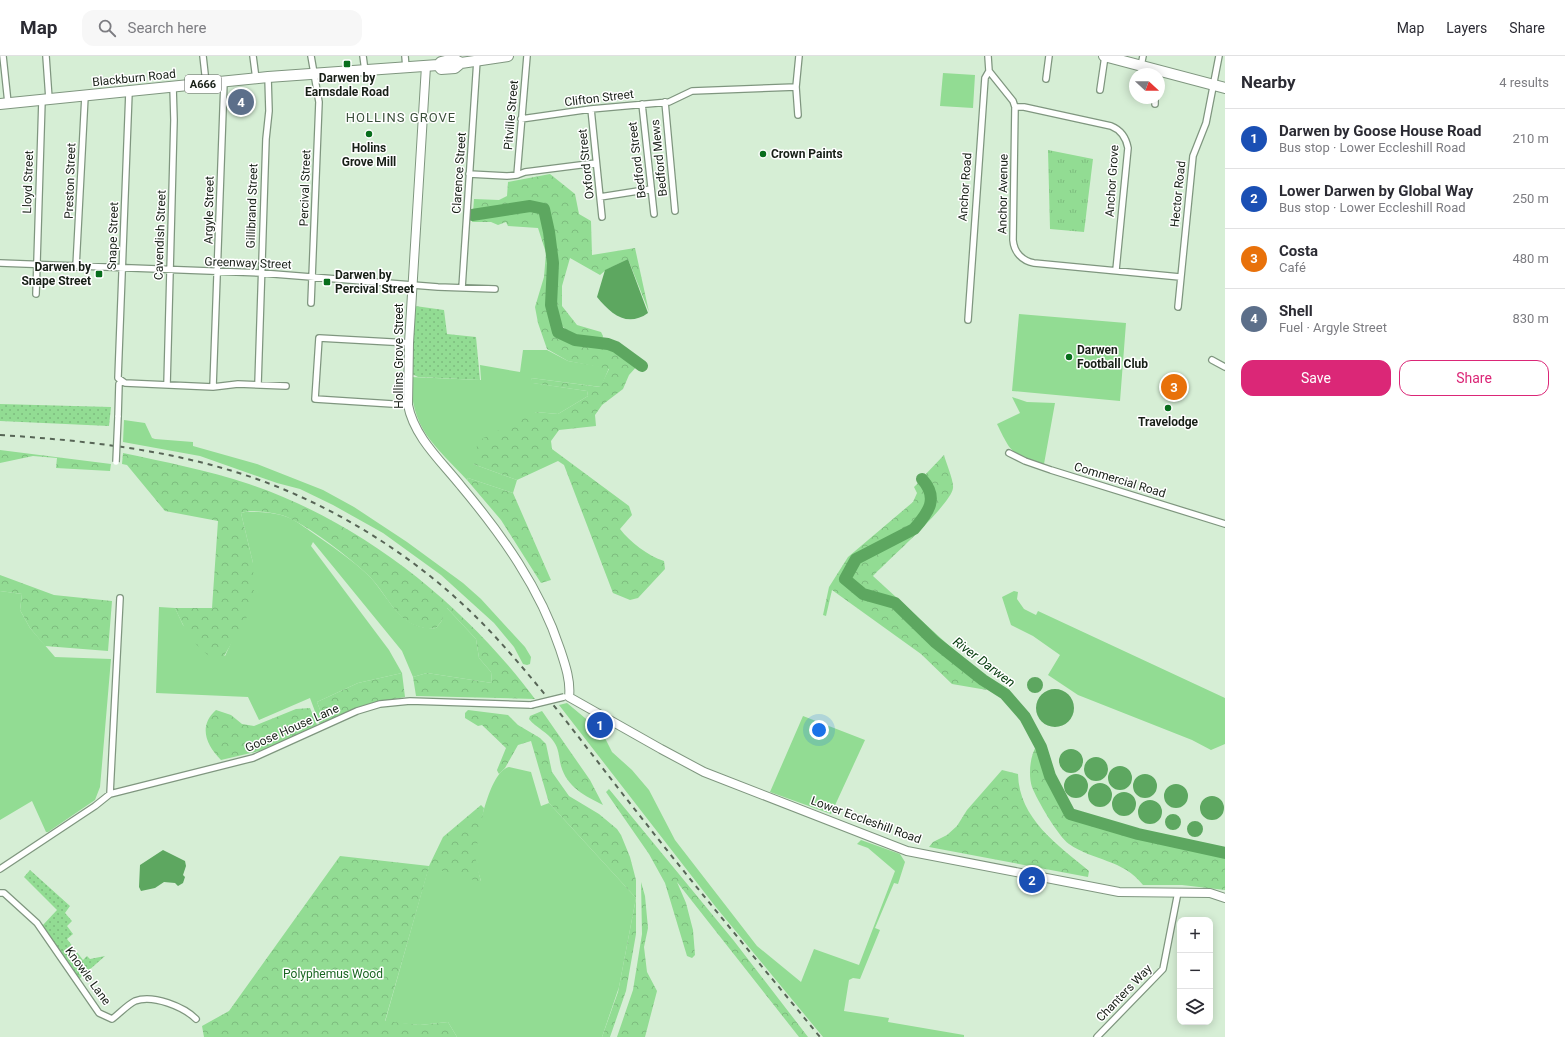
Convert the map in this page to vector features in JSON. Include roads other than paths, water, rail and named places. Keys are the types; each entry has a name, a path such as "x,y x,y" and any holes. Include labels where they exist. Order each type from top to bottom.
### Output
{"highway":[{"name":"Blackburn Road","path":"4,103 128,92 268,77 406,68 438,65 440,62 454,59 468,60 508,56"},
{"path":"1105,56 1142,61 1153,68"},
{"path":"1165,73 1225,88"}],"street":[{"path":"3,56 4,103"},
{"name":"Lloyd Street","path":"36,294 39,153 45,100 46,56"},
{"path":"203,56 206,83"},
{"path":"254,56 256,79"},
{"name":"Percival Street","path":"311,56 319,102 311,303"},
{"path":"363,56 365,71"},
{"path":"405,56 406,68"},
{"name":"Pitville Street","path":"517,175 527,56"},
{"path":"798,56 796,86 798,115"},
{"name":"Anchor Road","path":"968,320 985,78 989,71 988,56"},
{"path":"1046,79 1049,56"},
{"path":"1100,90 1105,56"},
{"name":"Hector Road","path":"1178,307 1194,156 1206,123 1220,56"},
{"name":"Clarence Street","path":"462,288 469,174 468,60"},
{"name":"Hollins Grove Street","path":"426,66 412,285 408,406 419,433 476,503 525,573 549,618 557,640 570,686 567,696"},
{"path":"989,71 1013,101 1014,107"},
{"name":"Gillibrand Street","path":"258,384 266,140 269,111 268,77"},
{"name":"Argyle Street","path":"213,387 224,82"},
{"name":"Cavendish Street","path":"167,385 173,86"},
{"name":"Clifton Street","path":"521,119 591,109 665,102 692,90 796,86"},
{"name":"Snape Street","path":"116,462 120,384 118,375 123,269 128,92"},
{"name":"Preston Street","path":"76,266 85,96"},
{"name":"Bedford Mews","path":"665,102 676,211"},
{"name":"Bedford Street","path":"642,104 654,214"},
{"name":"Anchor Avenue","path":"1014,107 1013,240 1018,254 1025,260 1034,263 1180,277"},
{"name":"Anchor Grove","path":"1014,107 1024,107 1111,126 1119,130 1124,136 1127,152 1116,270"},
{"name":"Oxford Street","path":"591,109 602,217"},
{"path":"469,174 517,175 539,170 596,163"},
{"path":"600,197 651,189"},
{"name":"Greenway Street","path":"0,263 170,271 261,273 412,285 495,289"},
{"path":"408,406 315,400 319,338 409,343"},
{"path":"1212,360 1225,367"},
{"path":"120,381 213,387 238,384 286,386"},
{"name":"Commercial Road","path":"1009,453 1044,468 1225,524"},
{"path":"110,794 120,598"},
{"name":"Goose House Lane","path":"0,869 95,806 110,794 254,758 357,711 380,704 411,701 531,705 567,696"},
{"name":"Lower Eccleshill Road","path":"567,696 576,699 661,749 704,772 907,850 1119,892 1210,893 1225,898"},
{"name":"Chanters Way","path":"1097,1037 1163,969 1178,892"},
{"name":"Knowle Lane","path":"0,893 4,893 37,923 99,1013 112,1019 134,1002 147,999 172,1004 188,1011 196,1019"}],"waterway":[{"name":"River Darwen","path":"472,215 530,206 544,209 553,263 551,305 558,332 575,340 608,344 616,347 642,366"},
{"name":"River Darwen","path":"922,479 930,492 931,499 928,511 924,517 914,529 856,559 845,579 863,594 895,603 935,642 983,680 1005,694 1025,717 1041,747 1050,776 1070,814 1138,834 1225,853"}],"railway":[{"path":"0,435 104,444 172,456 240,473 273,485 336,514 396,550 450,593 476,617 519,663 687,875 820,1037"}],"place":[{"name":"Darwen by Earnsdale Road","path":"347,64"},
{"name":"Shell","path":"241,102"},
{"name":"Holins Grove Mill","path":"369,134"},
{"name":"Crown Paints","path":"763,154"},
{"name":"Darwen by Snape Street","path":"99,274"},
{"name":"Darwen by Percival Street","path":"327,282"},
{"name":"Darwen Football Club","path":"1069,357"},
{"name":"Costa","path":"1174,387"},
{"name":"Travelodge","path":"1168,408"},
{"name":"Darwen by Goose House Road","path":"600,725"},
{"name":"Lower Darwen by Global Way","path":"1032,880"}],"district":[{"name":"HOLLINS GROVE","path":"401,117"}],"park label":[{"name":"Polyphemus Wood","path":"333,974"}]}
